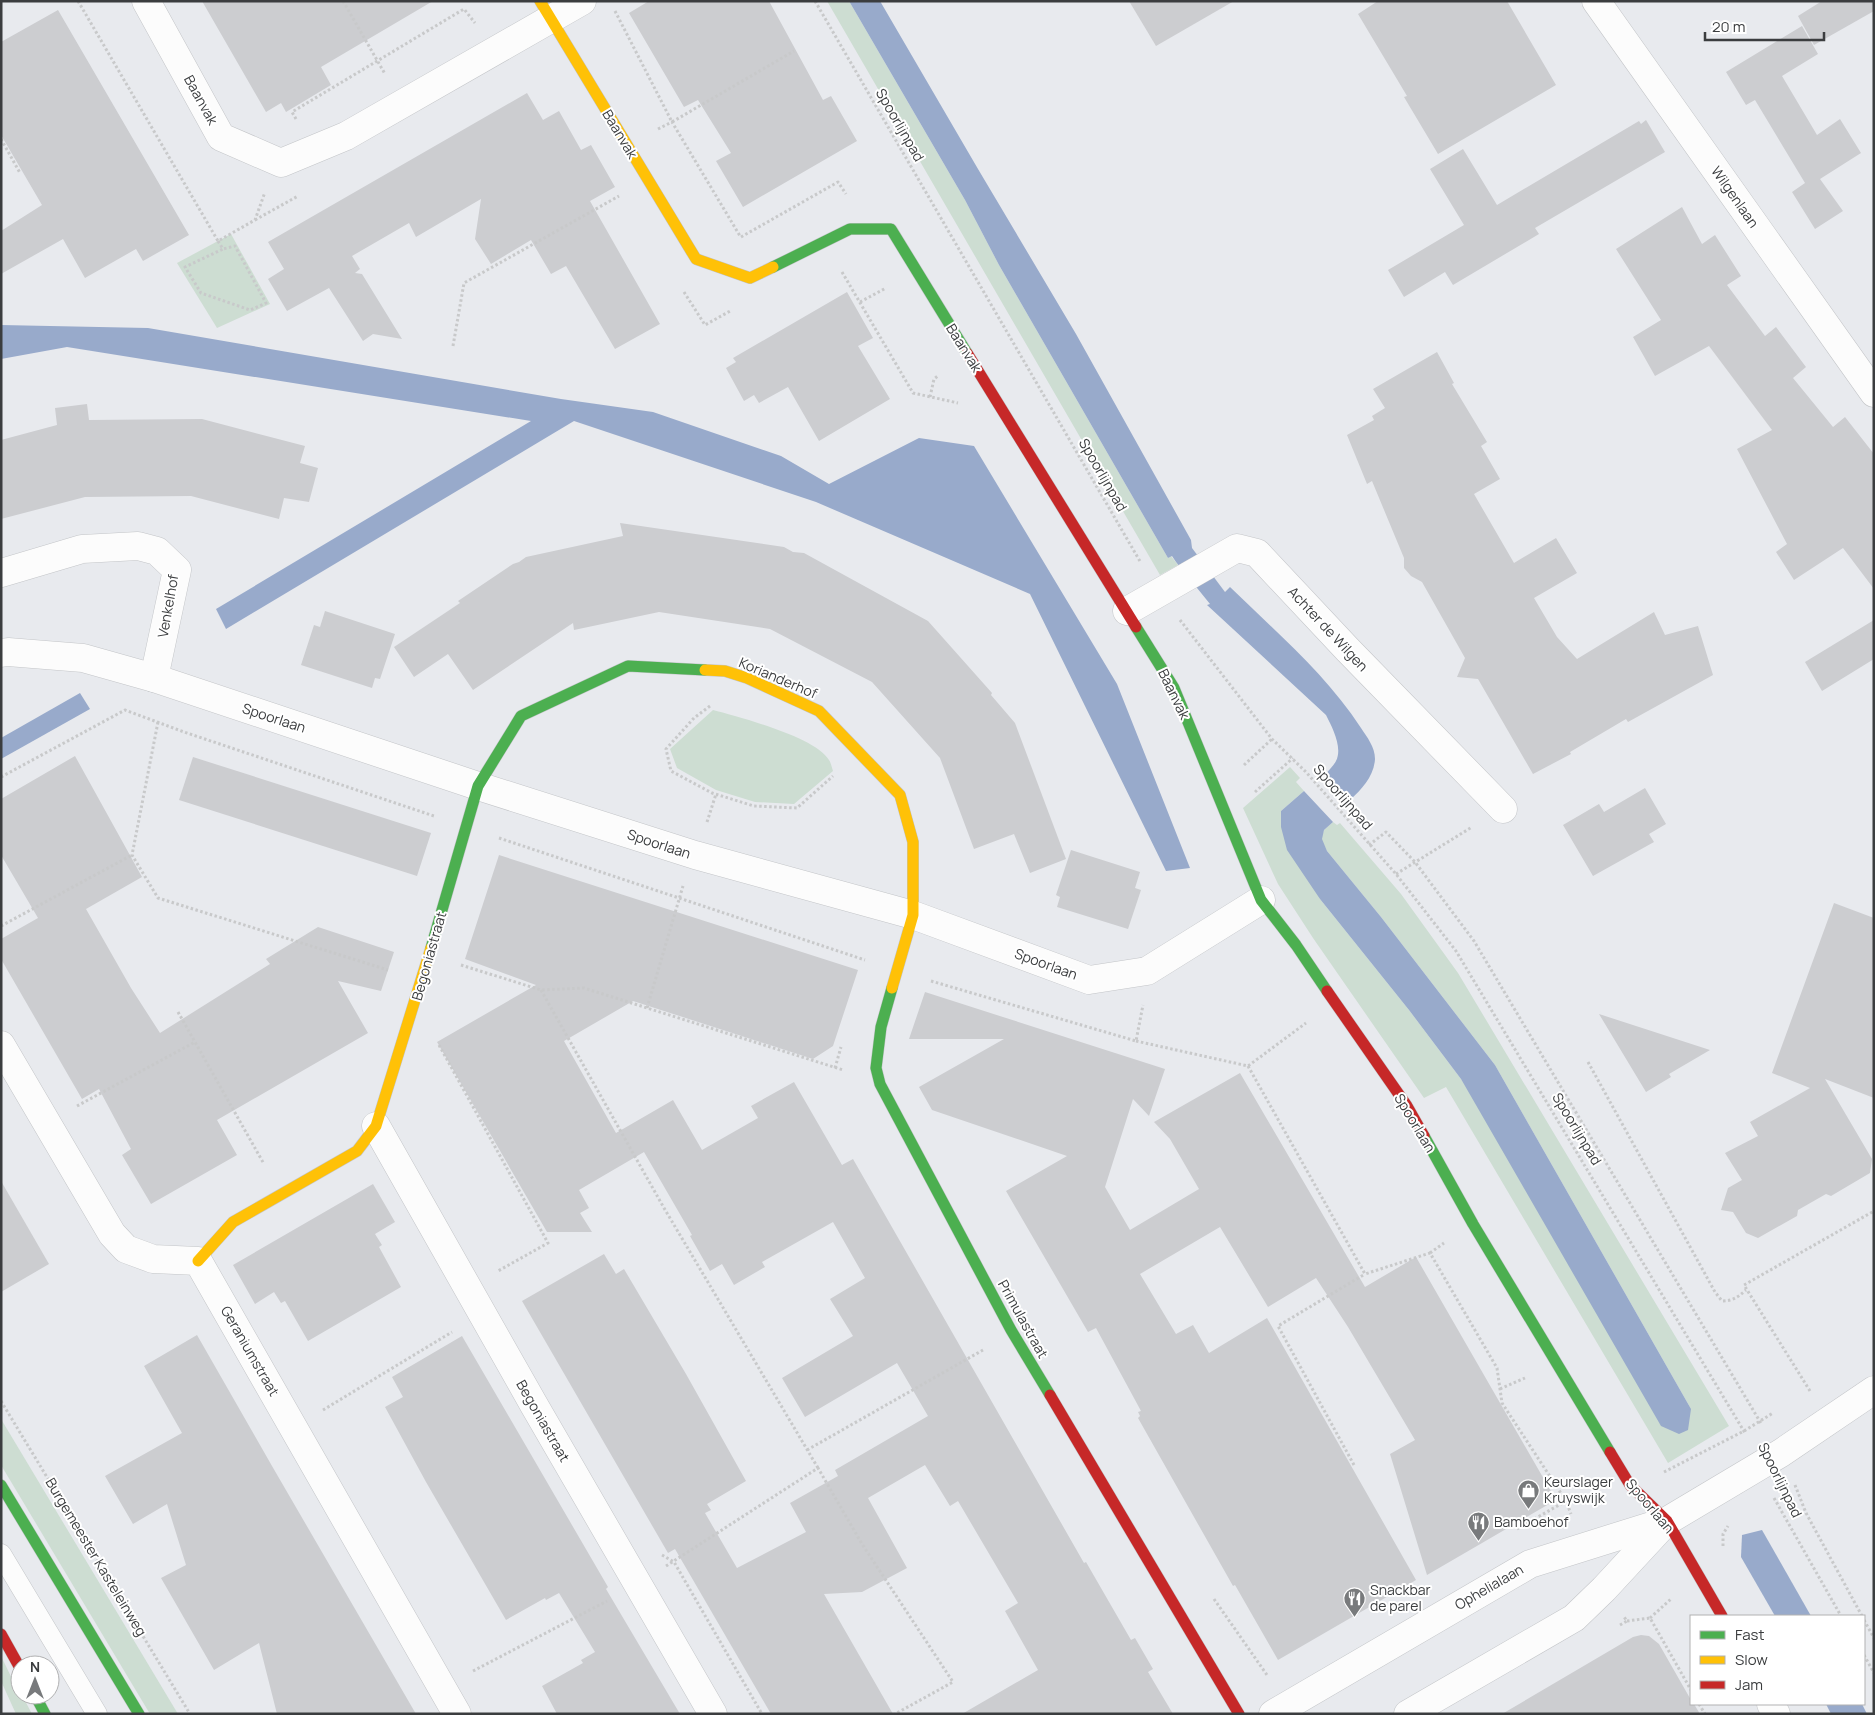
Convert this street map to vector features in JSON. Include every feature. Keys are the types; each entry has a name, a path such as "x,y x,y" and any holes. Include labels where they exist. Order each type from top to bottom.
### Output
{"street":[{"name":"Baanvak","path":"146,1 221,137 276,161"},
{"path":"276,161 281,163 346,136 402,104 545,10 582,1"},
{"name":"Wilgenlaan","path":"1596,1 1874,393"},
{"name":"Baanvak","path":"545,10 696,259 750,278 850,229 890,229 1174,688 1261,900"},
{"name":"Venkelhof","path":"1,573 82,549 138,546 157,551 176,570 154,678"},
{"name":"Achter de Wilgen","path":"1127,611 1236,548 1257,553 1348,650 1503,809"},
{"name":"Spoorlaan","path":"1,653 83,658 154,678 478,786 695,855 913,915 1089,980 1147,971 1261,900 1336,1001 1407,1106 1473,1224 1630,1485 1667,1521 1721,1615"},
{"name":"Korianderhof","path":"478,786 521,716 628,666 725,671 747,678 818,711 900,795 913,842 913,915"},
{"name":"Begoniastraat","path":"198,1261 234,1222 357,1151 376,1126 430,955 478,786"},
{"name":"Primulastraat","path":"913,915 881,1027 876,1068 880,1084 1011,1330 1239,1714"},
{"path":"1,1045 112,1234 126,1250 153,1259 198,1261"},
{"name":"Begoniastraat","path":"376,1126 713,1714"},
{"name":"Geraniumstraat","path":"198,1261 457,1714"},
{"name":"Ophelialaan","path":"1273,1714 1530,1564 1667,1521 1770,1459 1874,1390"},
{"path":"1,1485 140,1714"},
{"name":"Ophelialaan","path":"1408,1714 1574,1618 1604,1590 1667,1521"},
{"path":"1,1634 13,1655"}],"lane":[{"path":"1,1554 97,1714"}],"path":[{"path":"78,1 223,250"},
{"path":"343,1 402,104"},
{"name":"Spoorlijnpad","path":"815,1 1164,589 1272,738 1306,772 1396,874 1456,951 1744,1431 1770,1459 1774,1497 1840,1615"},
{"path":"615,10 672,122 761,273"},
{"path":"672,122 794,51"},
{"path":"255,220 276,161 302,129 292,112 377,61"},
{"path":"1,140 20,173"},
{"path":"453,346 464,283 647,179"},
{"path":"218,241 306,192"},
{"path":"825,242 913,393 1005,413"},
{"path":"235,246 266,303 250,310 201,293 186,267 223,250 235,246"},
{"path":"684,292 705,325 738,307"},
{"path":"930,397 934,379"},
{"path":"747,678 694,718 666,749 671,771 712,793 754,806 797,808 839,771"},
{"path":"1,777 125,710 466,827 897,971 1136,1041 1248,1066 1365,1274"},
{"path":"158,722 132,855 158,898 422,981"},
{"path":"1227,818 1293,758"},
{"path":"1396,874 1503,809"},
{"path":"1370,845 1386,832 1415,862 1474,941 1759,1422 1770,1459 1806,1513 1861,1615"},
{"path":"1,926 132,855"},
{"path":"647,1008 679,898"},
{"path":"430,955 541,990 584,988 845,1071 876,1068"},
{"path":"1136,1041 1150,968"},
{"path":"541,990 664,1208 862,1544 953,1682 895,1714"},
{"path":"1248,1066 1336,1001"},
{"path":"415,1003 548,1243 468,1288"},
{"path":"178,1012 281,1195"},
{"path":"46,1122 195,1042"},
{"path":"1588,1062 1715,1292 1722,1301 1730,1301 1746,1290"},
{"path":"1828,1420 1744,1285 1874,1211"},
{"path":"1354,1465 1278,1326 1365,1274 1430,1253 1497,1368 1502,1403 1566,1501 1582,1548"},
{"path":"294,1428 482,1313"},
{"path":"807,1450 988,1347 1011,1330"},
{"path":"1802,1396 1810,1391"},
{"name":"Burgemeester Kasteleinweg","path":"1,1401 190,1714"},
{"path":"1566,1501 1630,1485 1660,1474 1744,1431 1776,1411"},
{"path":"442,1688 638,1585 818,1468"},
{"path":"1210,1594 1267,1675"},
{"path":"1627,1621 1650,1618 1690,1688"},
{"path":"1865,1622 1874,1638"},
{"path":"1865,1657 1874,1673"}],"green space":[{"path":"827,1 849,1 965,200 999,265 1168,558 1171,556 1178,565 1160,575"},
{"path":"231,234 270,304 217,328 177,263"},
{"path":"713,710 776,729 809,743 829,760 833,771 794,804 755,802 716,790 677,768 670,749"},
{"path":"1290,767 1300,778 1296,782 1304,791 1281,811 1320,899 1409,1010 1461,1079 1691,1409 1495,1065 1381,917 1327,851 1321,839 1324,830 1333,822 1337,825 1340,823 1401,894 1458,973 1729,1426 1668,1463 1446,1087 1424,1098 1313,938 1278,884 1243,808"},
{"path":"1,1419 178,1714 150,1714 1,1465"},
{"path":"1,1656 10,1674 10,1701 1,1681"},
{"path":"12,1705 27,1705 32,1714 16,1714"}],"water":[{"path":"849,1 880,1 1076,334 1191,540 1192,548 1225,592 1230,587 1316,672 1347,708 1368,739 1375,755 1374,765 1367,782 1350,800 1326,774 1336,761 1338,750 1336,737 1326,715 1207,605 1210,604 1172,556 1168,558 999,265 965,200"},
{"path":"1,325 148,328 561,399 653,412 781,456 829,484 919,438 974,446 1117,684 1190,868 1166,871 1030,594 816,502 574,421 226,629 216,609 531,421 67,347 1,359"},
{"path":"80,693 90,709 1,759 1,738"},
{"path":"1304,791 1333,822 1324,830 1322,839 1327,851 1381,917 1495,1065 1691,1409 1688,1430 1679,1434 1661,1426 1461,1079 1409,1010 1320,899 1287,850 1281,827 1281,811"},
{"path":"1762,1530 1810,1615 1774,1615 1741,1557 1742,1535"},
{"path":"1826,1705 1862,1705 1867,1714 1831,1714"}],"building":[{"path":"202,1 433,1 321,67 331,85 286,112 281,103 266,112"},
{"path":"649,1 769,1 823,100 831,96 857,141 743,207 716,161 731,153 698,100 684,107 629,13"},
{"path":"1129,1 1234,1 1156,46"},
{"path":"1378,1 1507,1 1556,85 1438,154 1404,97 1407,96 1358,14"},
{"path":"1822,1 1874,1 1874,11 1814,45 1798,16"},
{"path":"58,10 189,235 143,261 136,249 85,278 63,239 1,274 1,231 42,205 1,135 1,42"},
{"path":"1802,26 1818,54 1782,76 1817,135 1840,119 1861,153 1820,179 1843,211 1815,229 1792,192 1805,183 1755,100 1746,105 1726,72"},
{"path":"527,93 543,120 559,111 581,150 591,145 615,187 590,201 660,324 615,349 566,266 551,274 531,240 491,264 475,239 481,199 416,237 409,223 352,256 360,269 355,273 362,274 402,339 373,334 363,341 329,288 287,311 268,279 284,269 268,242"},
{"path":"1646,120 1665,152 1535,228 1539,234 1453,285 1445,272 1404,297 1388,270 1464,225 1430,169 1463,149 1497,205 1639,121 1641,124"},
{"path":"1682,207 1702,244 1715,235 1741,276 1727,285 1765,336 1776,327 1806,367 1793,378 1833,427 1845,417 1874,454 1874,589 1843,548 1794,580 1776,552 1787,544 1737,449 1772,430 1709,346 1655,376 1633,337 1661,320 1616,249"},
{"path":"847,292 873,338 858,346 890,399 819,441 788,387 759,403 754,395 744,401 726,368 736,362 733,358"},
{"path":"1437,352 1454,383 1452,384 1487,442 1481,446 1500,479 1474,494 1514,563 1556,538 1577,573 1534,598 1557,637 1577,659 1654,612 1665,635 1698,626 1713,675 1628,722 1626,719 1570,752 1571,754 1533,774 1478,679 1457,677 1465,658 1422,582 1411,576 1404,568 1404,558 1372,481 1367,484 1347,435 1374,420 1372,416 1385,408 1373,389"},
{"path":"87,404 89,420 202,419 305,446 300,463 318,468 309,502 284,498 279,519 191,496 85,497 1,519 1,440 57,425 55,408"},
{"path":"620,523 784,547 793,552 804,553 928,621 992,693 991,695 1015,723 1066,859 1030,873 1014,834 974,849 940,758 872,682 770,629 659,612 574,630 573,623 473,690 448,654 414,677 394,647 460,603 458,601 513,564 526,557 623,536"},
{"path":"325,611 395,634 380,679 375,678 372,688 301,665 314,625 320,627"},
{"path":"1874,620 1874,659 1822,691 1805,662"},
{"path":"75,756 142,877 86,909 131,988 160,1033 270,964 266,959 318,927 394,952 381,991 338,981 368,1033 217,1120 237,1155 151,1204 122,1155 131,1149 99,1089 82,1099 1,959 1,939 38,918 1,855 1,799"},
{"path":"193,757 431,833 417,876 179,800"},
{"path":"1645,788 1666,824 1649,834 1654,842 1593,876 1563,825 1599,804 1604,812"},
{"path":"1071,850 1140,872 1135,888 1141,890 1128,929 1057,907 1060,897 1056,895"},
{"path":"499,855 858,970 833,1046 813,1059 633,1001 564,1041 616,1133 673,1100 702,1150 758,1118 751,1106 794,1082 842,1165 853,1159 1084,1563 1086,1562 1131,1640 1135,1638 1153,1669 1148,1672 1173,1714 962,1714 1038,1670 1005,1611 1018,1603 958,1501 950,1506 925,1465 868,1498 907,1568 862,1592 824,1594 893,1714 771,1714 675,1549 668,1553 522,1301 604,1254 616,1274 624,1269 746,1481 707,1504 711,1510 705,1513 737,1568 806,1532 790,1503 838,1476 835,1470 928,1416 897,1363 805,1417 782,1378 853,1336 830,1299 865,1278 833,1222 762,1262 765,1267 734,1285 722,1264 710,1271 690,1236 692,1235 644,1152 579,1190 589,1208 580,1213 592,1232 547,1232 437,1042 536,985 465,959"},
{"path":"1834,903 1874,918 1874,1098 1825,1079 1872,1159 1870,1173 1831,1196 1826,1194 1798,1210 1797,1216 1758,1238 1746,1233 1733,1212 1721,1210 1728,1188 1742,1180 1725,1153 1758,1136 1750,1122 1810,1088 1772,1073"},
{"path":"925,992 1165,1069 1149,1116 1133,1099 1105,1187 1130,1230 1199,1189 1170,1139 1154,1122 1240,1073 1365,1287 1416,1257 1556,1500 1427,1575 1390,1454 1415,1440 1348,1327 1316,1278 1268,1307 1220,1227 1140,1274 1176,1334 1193,1325 1209,1353 1267,1318 1416,1580 1278,1660 1235,1585 1233,1586 1138,1418 1140,1416 1138,1412 1141,1411 1096,1328 1088,1332 1006,1191 1067,1156 932,1110 919,1087 1004,1039 909,1039"},
{"path":"1599,1014 1710,1050 1669,1074 1671,1077 1646,1092"},
{"path":"1,1181 49,1264 1,1292"},
{"path":"373,1184 395,1222 375,1234 382,1245 379,1247 401,1287 308,1341 285,1301 281,1303 274,1292 255,1304 233,1265"},
{"path":"197,1335 416,1714 277,1714 259,1643 214,1670 161,1578 186,1565 167,1504 133,1524 105,1476 182,1433 144,1366"},
{"path":"462,1336 608,1587 606,1589 680,1714 557,1714 542,1686 583,1663 581,1660 595,1652 559,1593 546,1600 545,1598 506,1620 385,1407 403,1397 392,1377"},
{"path":"1649,1636 1659,1644 1690,1698 1690,1705 1695,1705 1700,1714 1502,1714 1633,1637"}],"traffic: fast":[{"path":"773,267 850,229 891,229 967,353"},
{"path":"1136,627 1174,688 1261,900 1296,945 1327,991"},
{"path":"431,948 478,786 521,716 628,666 705,670"},
{"path":"892,988 881,1027 876,1068 880,1084 1011,1330 1050,1395"},
{"path":"1424,1136 1473,1224 1610,1452"},
{"path":"1,1485 139,1714"},
{"path":"40,1705 45,1714"}],"traffic: slow":[{"path":"540,1 696,259 750,278 773,267"},
{"path":"705,670 725,671 747,678 819,711 900,795 913,842 913,915 892,988"},
{"path":"198,1261 233,1222 357,1151 376,1126 431,948"}],"traffic: jam":[{"path":"967,353 1136,627"},
{"path":"1327,991 1407,1106 1424,1136"},
{"path":"1050,1395 1239,1714"},
{"path":"1610,1452 1630,1485 1667,1521 1721,1615"},
{"path":"1,1634 13,1655"}],"place":[{"name":"Keurslager Kruyswijk","path":"1528,1509"},
{"name":"Bamboehof","path":"1478,1541"},
{"name":"Snackbar de parel","path":"1354,1617"}]}
